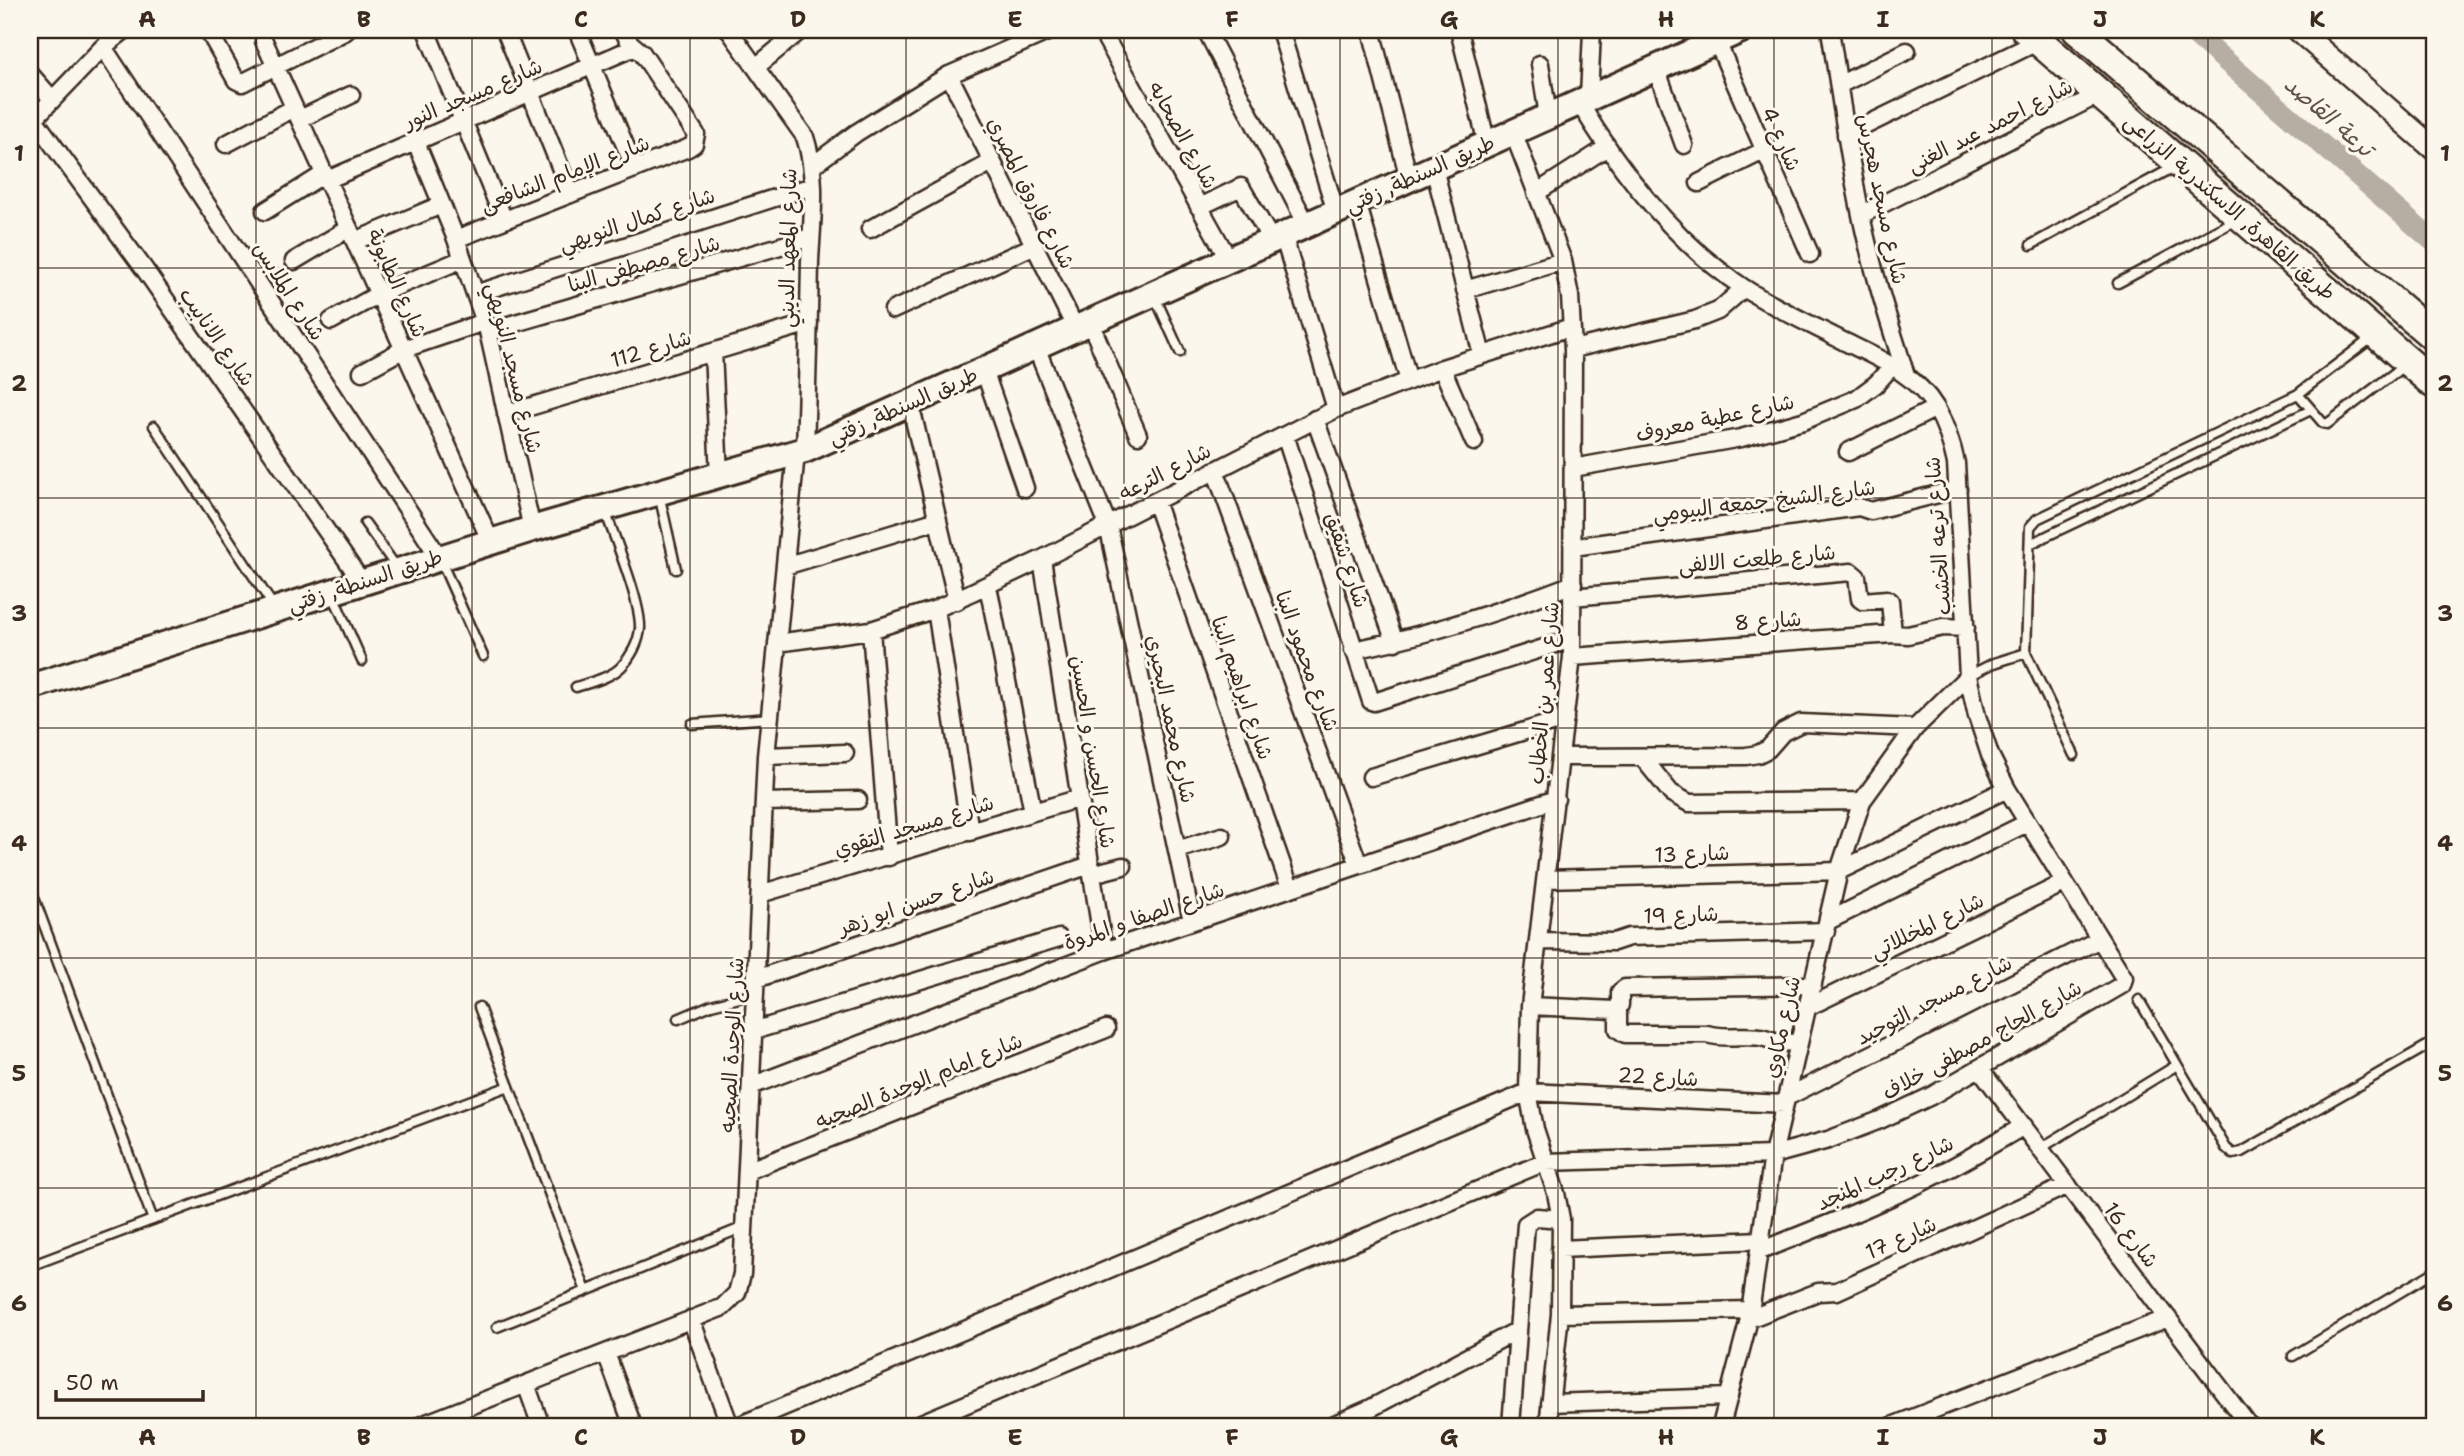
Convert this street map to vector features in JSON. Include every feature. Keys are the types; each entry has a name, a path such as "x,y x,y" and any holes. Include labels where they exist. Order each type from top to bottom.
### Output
{"highway":[{"name":"طريق القاهرة, الاسكندرية الزراعى","path":"2077,30 2434,337"},
{"name":"طريق القاهرة, الاسكندرية الزراعى","path":"2033,35 2434,384"}],"main road":[{"name":"طريق السنطة, زفتي","path":"30,687 439,557 801,452 1656,68 1714,35 1741,30"}],"street":[{"path":"32,121 103,47 125,30"},
{"path":"208,30 238,82 247,82 346,31"},
{"path":"426,30 504,220"},
{"path":"505,30 571,194"},
{"path":"578,30 635,169"},
{"path":"623,30 635,47"},
{"name":"شارع المعهد الديني","path":"729,30 805,137 812,166 801,452"},
{"path":"756,67 801,30"},
{"path":"1012,30 1023,43"},
{"path":"812,166 856,133 948,75 1052,30"},
{"name":"شارع الصحابه","path":"1101,30 1229,260"},
{"path":"1206,30 1307,225"},
{"path":"1280,30 1409,381"},
{"path":"1371,30 1409,179"},
{"path":"1459,30 1487,144"},
{"path":"1584,100 1592,30"},
{"name":"شارع مسجد هجرس","path":"1830,30 1861,215 1899,370"},
{"path":"2298,30 2434,149"},
{"path":"2313,30 2320,50"},
{"name":"شارع 4","path":"1714,35 1810,254"},
{"path":"1846,135 2033,35"},
{"name":"شارع الطابونة","path":"264,41 491,542"},
{"name":"شارع الملابس","path":"103,47 439,557"},
{"name":"شارع مسجد النور","path":"265,211 326,177 416,142 635,47"},
{"name":"شارع الإمام الشافعى","path":"456,239 694,144 696,134 635,47"},
{"path":"1839,85 1907,51"},
{"path":"1540,64 1548,116"},
{"path":"1656,68 1684,145"},
{"path":"30,74 52,99"},
{"name":"شارع فاروق المصري","path":"948,75 1033,246 1083,326 1138,435"},
{"name":"شارع احمد عبد الغنى","path":"1861,215 2100,94"},
{"path":"226,144 351,95"},
{"name":"شارع ترعه الخشب","path":"1584,100 1606,148 1643,196 1687,240 1744,288 1899,370 1923,391 1936,408 1950,436 1956,463 1968,676 1977,716 1990,755 2007,789 2124,978"},
{"name":"شارع الانابيب","path":"32,121 145,270 362,582"},
{"name":"شارع عمر بن الخطاب","path":"1513,132 1563,261 1570,296 1573,349 1572,657 1530,1006 1528,1092 1535,1129 1556,1193 1561,1219 1560,1314 1548,1426"},
{"name":"شارع مسجد النويهي","path":"416,142 456,239 486,326 532,529"},
{"path":"1536,193 1606,148"},
{"path":"1699,183 1763,151"},
{"path":"870,229 992,162"},
{"path":"1434,168 1482,355"},
{"name":"شارع كمال النويهي","path":"475,294 812,186"},
{"path":"1199,206 1241,187 1277,238 1336,409"},
{"path":"294,261 352,234 441,205"},
{"name":"شارع مصطفى البنا","path":"362,372 404,349 811,237"},
{"path":"893,310 1033,246"},
{"path":"331,321 379,294 463,260"},
{"path":"1465,290 1563,261"},
{"path":"1573,349 1695,320 1718,311 1744,288"},
{"name":"شارع 112","path":"506,414 808,323"},
{"name":"شارع الترعه","path":"777,643 871,629 957,601 1336,409 1442,368 1571,327"},
{"name":"شارع محمد البحيري","path":"1035,346 1108,525 1192,921"},
{"path":"713,352 719,475"},
{"path":"1442,368 1474,442"},
{"path":"984,370 1025,488"},
{"name":"شارع عطية معروف","path":"1573,468 1772,431 1832,411 1856,399 1899,370"},
{"path":"910,403 957,601"},
{"path":"1848,452 1936,408"},
{"path":"1315,419 1395,642"},
{"name":"شارع شفيق","path":"1284,435 1369,698 1374,702 1572,639"},
{"name":"شارع الوحدة الصحيه","path":"419,1426 723,1307 737,1293 742,1273 766,756 785,566 801,452"},
{"name":"شارع محمود البنا","path":"1215,470 1359,865"},
{"name":"شارع الشيخ جمعه البيومي","path":"1573,547 1859,507 1871,511 1958,489"},
{"name":"شارع ابراهيم البنا","path":"1155,501 1290,888"},
{"path":"785,566 938,520"},
{"name":"شارع الحسن و الحسين","path":"1042,559 1104,951"},
{"name":"شارع طلعت الالفى","path":"1573,590 1851,572 1857,577 1858,597 1861,600 1890,601 1893,634"},
{"path":"988,586 1033,812"},
{"path":"1353,650 1395,642 1573,590"},
{"path":"936,609 970,832"},
{"name":"شارع 8","path":"1572,657 1908,635 1943,627 1966,628"},
{"path":"871,629 888,857"},
{"name":"شارع مكاوي","path":"1720,1426 1750,1315 1773,1155 1839,871 1863,801 1915,728 1968,676"},
{"path":"1371,777 1565,719"},
{"path":"1561,757 1758,754 1768,749 1791,726 1801,723 1915,728"},
{"path":"766,756 845,752"},
{"path":"1642,757 1671,793 1689,803 1863,801"},
{"path":"1839,871 2007,789"},
{"name":"شارع مسجد التقوي","path":"760,894 1080,797"},
{"name":"شارع الصفا و المروة","path":"751,1086 1104,951 1556,799"},
{"path":"764,802 858,800"},
{"path":"1827,926 2027,823"},
{"path":"1177,850 1222,836"},
{"name":"شارع حسن ابو زهر","path":"755,986 1091,869 1123,866"},
{"name":"شارع 13","path":"1546,879 1839,871"},
{"name":"شارع المخللاتي","path":"1808,1007 2064,883"},
{"name":"شارع 19","path":"1539,942 1614,942 1629,937 1827,926"},
{"path":"753,1031 1059,939"},
{"name":"شارع مسجد التوحيد","path":"1786,1101 2100,939"},
{"name":"شارع الحاج مصطفى خلاف","path":"1545,1162 1773,1155 1828,1140 1931,1096 2120,988 2124,978"},
{"path":"1799,1043 1707,1034 1625,1034 1618,1029 1620,992 1625,988 1813,985"},
{"path":"1530,1006 1618,1008"},
{"name":"شارع امام الوحدة الصحيه","path":"747,1171 1106,1029"},
{"name":"شارع 16","path":"1980,1069 2249,1426"},
{"path":"738,1426 1528,1092"},
{"name":"شارع 22","path":"1528,1092 1786,1101"},
{"name":"شارع رجب المنجد","path":"1760,1246 1850,1215 1929,1178 2024,1126"},
{"path":"914,1426 1545,1162"},
{"name":"شارع 17","path":"1750,1315 1818,1292 1837,1290 2068,1185"},
{"path":"1511,1426 1526,1224 1537,1217 1561,1219"},
{"path":"1560,1249 1760,1246"},
{"path":"1560,1314 1750,1315"},
{"path":"1892,1426 2168,1318"},
{"path":"691,1320 730,1426"},
{"path":"1330,1426 1371,1408 1518,1330"},
{"path":"606,1353 633,1426"},
{"path":"526,1384 541,1426"},
{"path":"1550,1403 1729,1397"}],"lane":[{"path":"2031,245 2180,164"},
{"path":"2118,283 2241,218"},
{"path":"1154,294 1180,352"},
{"path":"2074,755 2026,653 2030,527 2036,519 2298,394 2376,335"},
{"path":"2298,394 2323,423 2327,424 2409,362"},
{"path":"2030,544 2311,410"},
{"path":"154,426 275,610"},
{"path":"659,493 677,569"},
{"path":"576,687 620,668 634,650 640,628 636,605 604,508"},
{"path":"365,523 398,571"},
{"path":"439,557 483,656"},
{"path":"331,592 362,661"},
{"path":"1968,676 1994,663 2026,653"},
{"path":"692,724 770,718"},
{"path":"30,887 153,1220"},
{"path":"678,1019 755,986"},
{"path":"2139,1000 2226,1149 2233,1154 2242,1152 2434,1042"},
{"path":"479,1007 586,1291"},
{"path":"2041,1148 2177,1065"},
{"path":"30,1266 509,1086"},
{"path":"497,1327 744,1227"},
{"path":"2293,1356 2434,1272"}],"waterway":[{"name":"ترعة القاصد","path":"2190,30 2434,242"}]}
